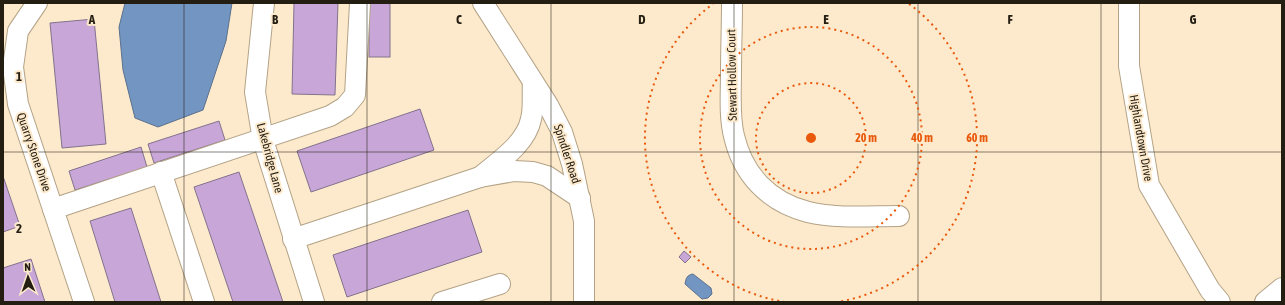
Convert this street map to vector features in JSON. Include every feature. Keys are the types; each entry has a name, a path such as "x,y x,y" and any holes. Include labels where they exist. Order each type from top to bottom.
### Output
{"street":[{"name":"Quarry Stone Drive","path":"37,3 18,31 13,67 18,104 84,302"},
{"name":"Lakebridge Lane","path":"264,3 255,92 263,138 293,239 314,302"},
{"path":"53,209 330,116 345,107 355,95 360,3"},
{"name":"Spindler Road","path":"483,3 548,105 562,132 580,198 584,221 584,302"},
{"name":"Stewart Hollow Court","path":"732,3 731,109 734,136 743,163 759,185 782,203 809,212 835,216 899,216"},
{"name":"Highlandtown Drive","path":"1129,3 1129,66 1149,185 1210,290 1220,302"},
{"path":"480,177 511,151 525,135 531,119 533,82"},
{"path":"293,239 480,177 514,171 533,172 547,176 580,198"},
{"path":"161,172 204,302"},
{"path":"442,302 500,284"},
{"path":"1265,302 1282,288"}],"water":[{"path":"125,3 232,3 226,41 203,110 158,127 135,118 123,70 119,27"},
{"path":"693,274 711,288 712,294 708,298 702,299 685,284 687,277"}],"building":[{"path":"294,3 338,3 335,95 292,94"},
{"path":"369,3 390,3 390,57 369,57"},
{"path":"94,19 106,144 62,148 50,23"},
{"path":"420,109 434,150 311,192 297,151"},
{"path":"219,121 225,140 154,163 148,144"},
{"path":"141,147 147,167 75,190 69,171"},
{"path":"239,172 283,302 233,302 194,187"},
{"path":"3,176 20,226 3,232"},
{"path":"131,208 161,302 115,302 90,221"},
{"path":"468,210 482,252 347,297 333,255"},
{"path":"684,251 691,257 685,263 679,257"},
{"path":"31,259 45,302 3,302 3,268"}]}
